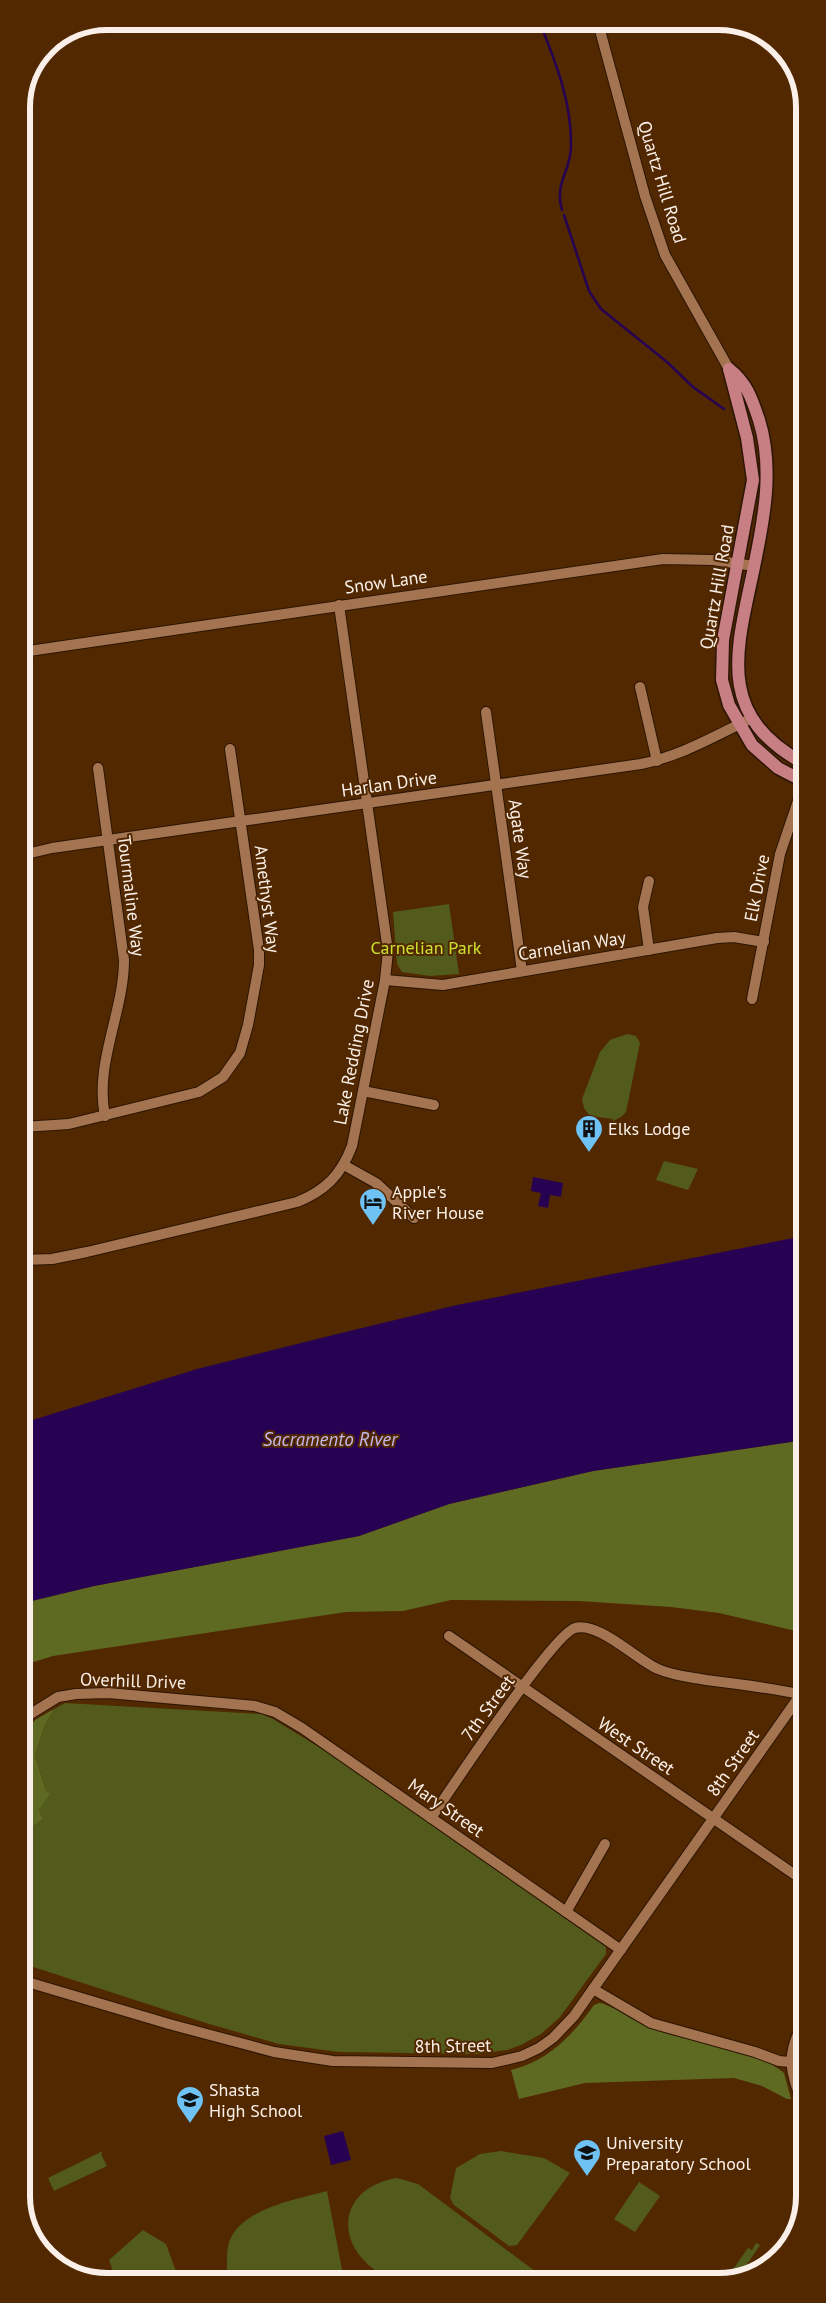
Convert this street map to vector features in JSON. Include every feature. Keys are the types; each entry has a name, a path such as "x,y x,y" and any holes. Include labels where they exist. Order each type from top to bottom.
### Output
{"main road":[{"name":"Quartz Hill Road","path":"729,369 747,438 753,480 724,640 721,665 725,692 738,725 759,753 778,768 796,777"},
{"name":"Quartz Hill Road","path":"729,369 741,378 747,387 760,425 766,458 766,495 740,632 737,660 740,688 752,718 775,746 796,759"}],"street":[{"name":"Quartz Hill Road","path":"600,30 645,196 666,255 729,369"},
{"name":"Snow Lane","path":"30,651 663,559 689,559 754,566"},
{"name":"Lake Redding Drive","path":"30,1260 52,1259 87,1252 296,1202 326,1187 344,1165 352,1146 385,980 387,944 339,605"},
{"path":"640,686 656,761"},
{"name":"Agate Way","path":"486,712 522,971"},
{"name":"Harlan Drive","path":"30,854 108,840 656,761 688,750 752,718"},
{"name":"Amethyst Way","path":"30,1127 54,1126 105,1116 199,1092 224,1077 240,1053 248,1025 259,955 230,749"},
{"name":"Tourmaline Way","path":"98,768 123,946 124,972 104,1074 102,1098 105,1116"},
{"name":"Elk Drive","path":"752,999 782,846 796,806"},
{"path":"649,882 643,908 649,950"},
{"name":"Carnelian Way","path":"385,980 437,986 716,938 734,937 764,942"},
{"path":"363,1091 434,1104"},
{"path":"344,1165 376,1183 414,1218"},
{"name":"7th Street","path":"431,1818 523,1688 568,1631 580,1627 591,1628 642,1661 670,1674 796,1694"},
{"name":"West Street","path":"450,1636 796,1875"},
{"name":"Overhill Drive","path":"30,1714 58,1697 76,1694 131,1694 247,1704"},
{"name":"8th Street","path":"30,1983 169,2024 274,2052 333,2061 394,2064 480,2064 522,2056 547,2043 559,2033 593,1989 796,1703"},
{"name":"Mary Street","path":"247,1704 264,1708 286,1718 621,1950"},
{"path":"566,1912 604,1844"},
{"path":"593,1989 651,2023 755,2052 778,2061 790,2062"},
{"path":"796,2039 790,2062 796,2081"}],"green space":[{"name":"Carnelian Park","path":"449,904 459,974 430,976 402,972 397,964 393,912"},
{"path":"627,1034 636,1036 640,1043 626,1112 613,1121 613,1119 590,1116 584,1108 582,1099 600,1052 610,1040"},
{"path":"664,1161 698,1169 688,1190 656,1180"},
{"path":"796,1441 796,1631 719,1613 671,1607 579,1601 451,1600 403,1611 346,1612 53,1656 30,1663 30,1601 94,1586 359,1536 449,1504 593,1471"},
{"path":"65,1703 261,1714 273,1719 322,1749 599,1942 606,1947 606,1954 560,2017 541,2034 507,2050 477,2054 339,2052 279,2044 206,2023 30,1966 30,1829 43,1819 39,1810 46,1791 35,1755 45,1725 54,1709"},
{"path":"54,1709 45,1725 35,1755 46,1791 50,1794 39,1810 43,1819 30,1829 30,1726 35,1720"},
{"path":"599,2003 609,2006 650,2028 738,2051 771,2064 784,2073 791,2099 787,2099 762,2086 734,2078 585,2083 519,2099 511,2070 548,2054 568,2037 594,2005"},
{"path":"103,2151 101,2154 107,2166 54,2191 48,2178"},
{"path":"501,2151 544,2158 570,2173 517,2245 509,2246 454,2205 450,2198 456,2168 480,2154"},
{"path":"397,2178 418,2184 538,2273 379,2273 361,2257 352,2243 348,2229 349,2215 355,2202 365,2191 379,2183"},
{"path":"639,2182 660,2196 635,2232 614,2219"},
{"path":"327,2191 343,2273 227,2273 228,2246 233,2233 255,2214 285,2202"},
{"path":"143,2230 166,2244 177,2273 114,2273 109,2260"},
{"path":"756,2243 760,2245 744,2268 731,2272 748,2248 752,2250"}],"water":[{"path":"533,1177 563,1183 561,1197 550,1195 548,1208 538,1206 541,1193 531,1191"},
{"name":"Sacramento River","path":"796,1237 796,1441 593,1471 449,1504 359,1536 94,1586 30,1601 30,1421 197,1369 457,1305"},
{"path":"343,2131 351,2160 331,2165 324,2136"}],"waterway":[{"path":"543,30 562,83 571,130 570,155 560,192 562,210"},
{"path":"564,215 589,291 601,309 667,362 693,387 724,409"}],"place":[{"name":"Elks Lodge","path":"589,1153"},
{"name":"Apple's River House","path":"373,1226"},
{"name":"Shasta High School","path":"190,2124"},
{"name":"University Preparatory School","path":"587,2177"}]}
